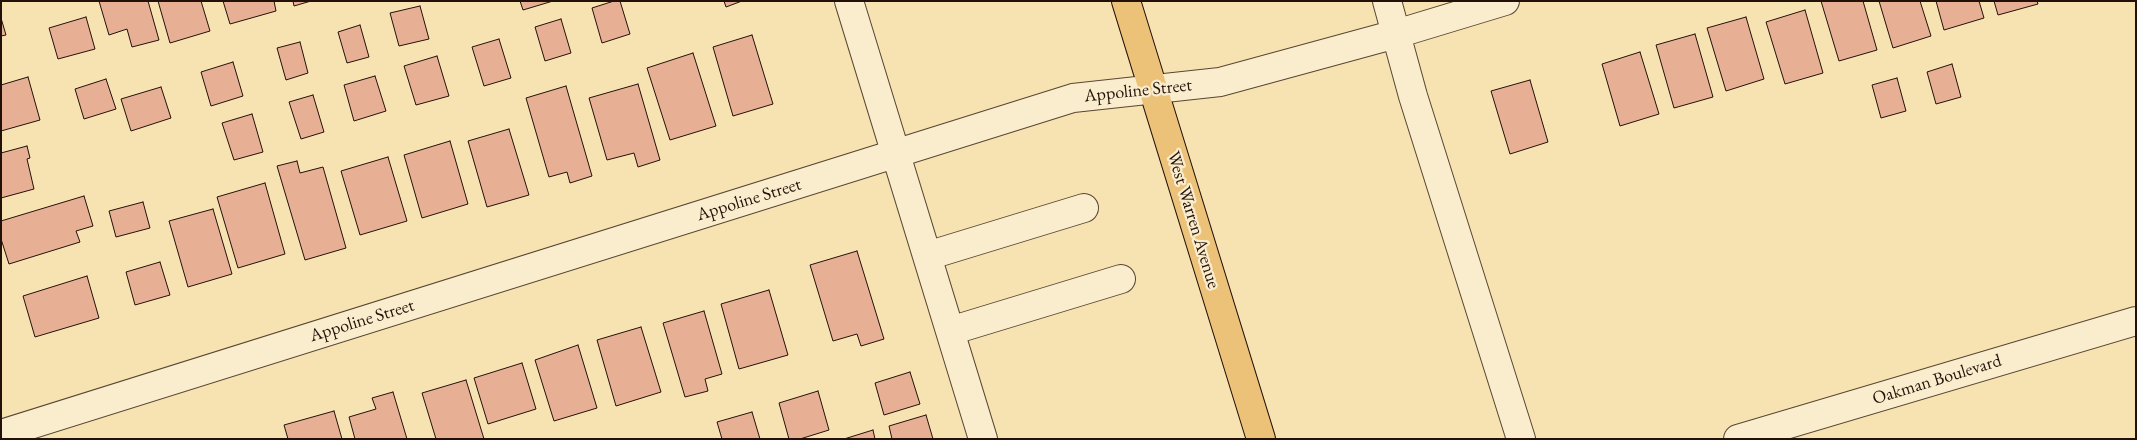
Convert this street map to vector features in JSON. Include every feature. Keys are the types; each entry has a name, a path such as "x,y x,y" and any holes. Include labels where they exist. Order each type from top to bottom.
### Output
{"main road":[{"name":"West Warren Avenue","path":"1126,1 1152,91 1261,439"}],"street":[{"path":"849,1 983,439"},
{"path":"1387,1 1413,96 1521,439"},
{"name":"Appoline Street","path":"1,434 1073,98 1152,91 1220,82 1396,34 1504,1"},
{"path":"927,256 1084,208"},
{"path":"950,331 1121,279"},
{"name":"Oakman Boulevard","path":"1738,439 2136,321"}],"building":[{"path":"99,1 148,1 159,40 132,47 127,29 109,35"},
{"path":"158,1 201,1 210,31 170,43"},
{"path":"223,1 274,1 276,11 230,24"},
{"path":"293,1 311,1 294,6"},
{"path":"520,1 553,1 523,10"},
{"path":"620,1 630,34 602,43 592,8"},
{"path":"724,1 742,1 726,7"},
{"path":"1821,1 1863,1 1877,50 1839,61"},
{"path":"1879,1 1920,1 1931,36 1893,48"},
{"path":"1936,1 1979,1 1984,18 1944,30"},
{"path":"1994,1 2037,1 2038,4 1998,15"},
{"path":"420,6 429,39 399,46 390,13"},
{"path":"1805,10 1823,73 1785,84 1766,22"},
{"path":"86,17 95,49 58,59 49,28"},
{"path":"1746,17 1764,79 1726,91 1707,28"},
{"path":"1,18 6,35 1,36"},
{"path":"561,19 571,53 545,61 535,27"},
{"path":"360,25 369,57 347,63 338,32"},
{"path":"1695,34 1713,97 1674,108 1656,45"},
{"path":"752,35 773,104 733,116 713,47"},
{"path":"499,39 511,78 484,86 472,47"},
{"path":"300,42 308,73 286,80 277,48"},
{"path":"1640,52 1659,114 1620,126 1602,64"},
{"path":"693,53 716,126 670,140 647,68"},
{"path":"437,56 449,96 416,105 404,66"},
{"path":"233,62 243,96 211,106 201,72"},
{"path":"1952,64 1961,97 1936,104 1927,72"},
{"path":"375,76 386,111 354,121 344,85"},
{"path":"28,77 40,120 1,131 1,85"},
{"path":"1897,78 1906,111 1881,118 1872,85"},
{"path":"106,79 116,109 84,119 75,89"},
{"path":"1530,80 1548,142 1510,154 1491,91"},
{"path":"638,84 660,160 638,167 634,153 607,160 589,98"},
{"path":"566,86 592,176 570,183 567,172 549,177 526,98"},
{"path":"161,87 171,118 131,131 121,99"},
{"path":"313,95 324,132 301,139 289,102"},
{"path":"252,114 263,152 234,160 222,123"},
{"path":"509,129 529,195 487,207 468,141"},
{"path":"450,141 468,204 422,218 404,155"},
{"path":"27,146 30,158 27,159 34,189 1,198 1,153"},
{"path":"388,157 407,221 360,235 341,171"},
{"path":"297,161 300,173 323,167 346,248 305,260 277,166"},
{"path":"265,183 285,254 238,268 217,197"},
{"path":"84,196 93,226 76,231 80,242 9,264 1,239 1,221"},
{"path":"143,202 150,228 116,237 109,211"},
{"path":"213,209 232,274 188,287 169,221"},
{"path":"857,251 884,339 861,346 857,334 833,341 810,265"},
{"path":"160,262 170,295 135,305 126,272"},
{"path":"87,276 99,318 35,337 23,296"},
{"path":"769,290 788,355 739,369 721,304"},
{"path":"704,311 722,374 705,379 708,391 685,397 663,323"},
{"path":"641,327 661,392 616,406 597,340"},
{"path":"578,345 597,408 554,421 535,360"},
{"path":"522,363 536,409 488,424 474,378"},
{"path":"910,372 920,404 884,415 875,383"},
{"path":"466,380 484,439 436,439 422,393"},
{"path":"818,391 829,430 800,439 789,439 779,403"},
{"path":"393,392 407,439 355,439 349,417 376,409 372,398"},
{"path":"334,411 342,439 288,439 284,425"},
{"path":"752,412 760,439 722,439 717,422"},
{"path":"926,415 933,439 892,439 889,426"},
{"path":"873,430 875,439 844,439"}]}
